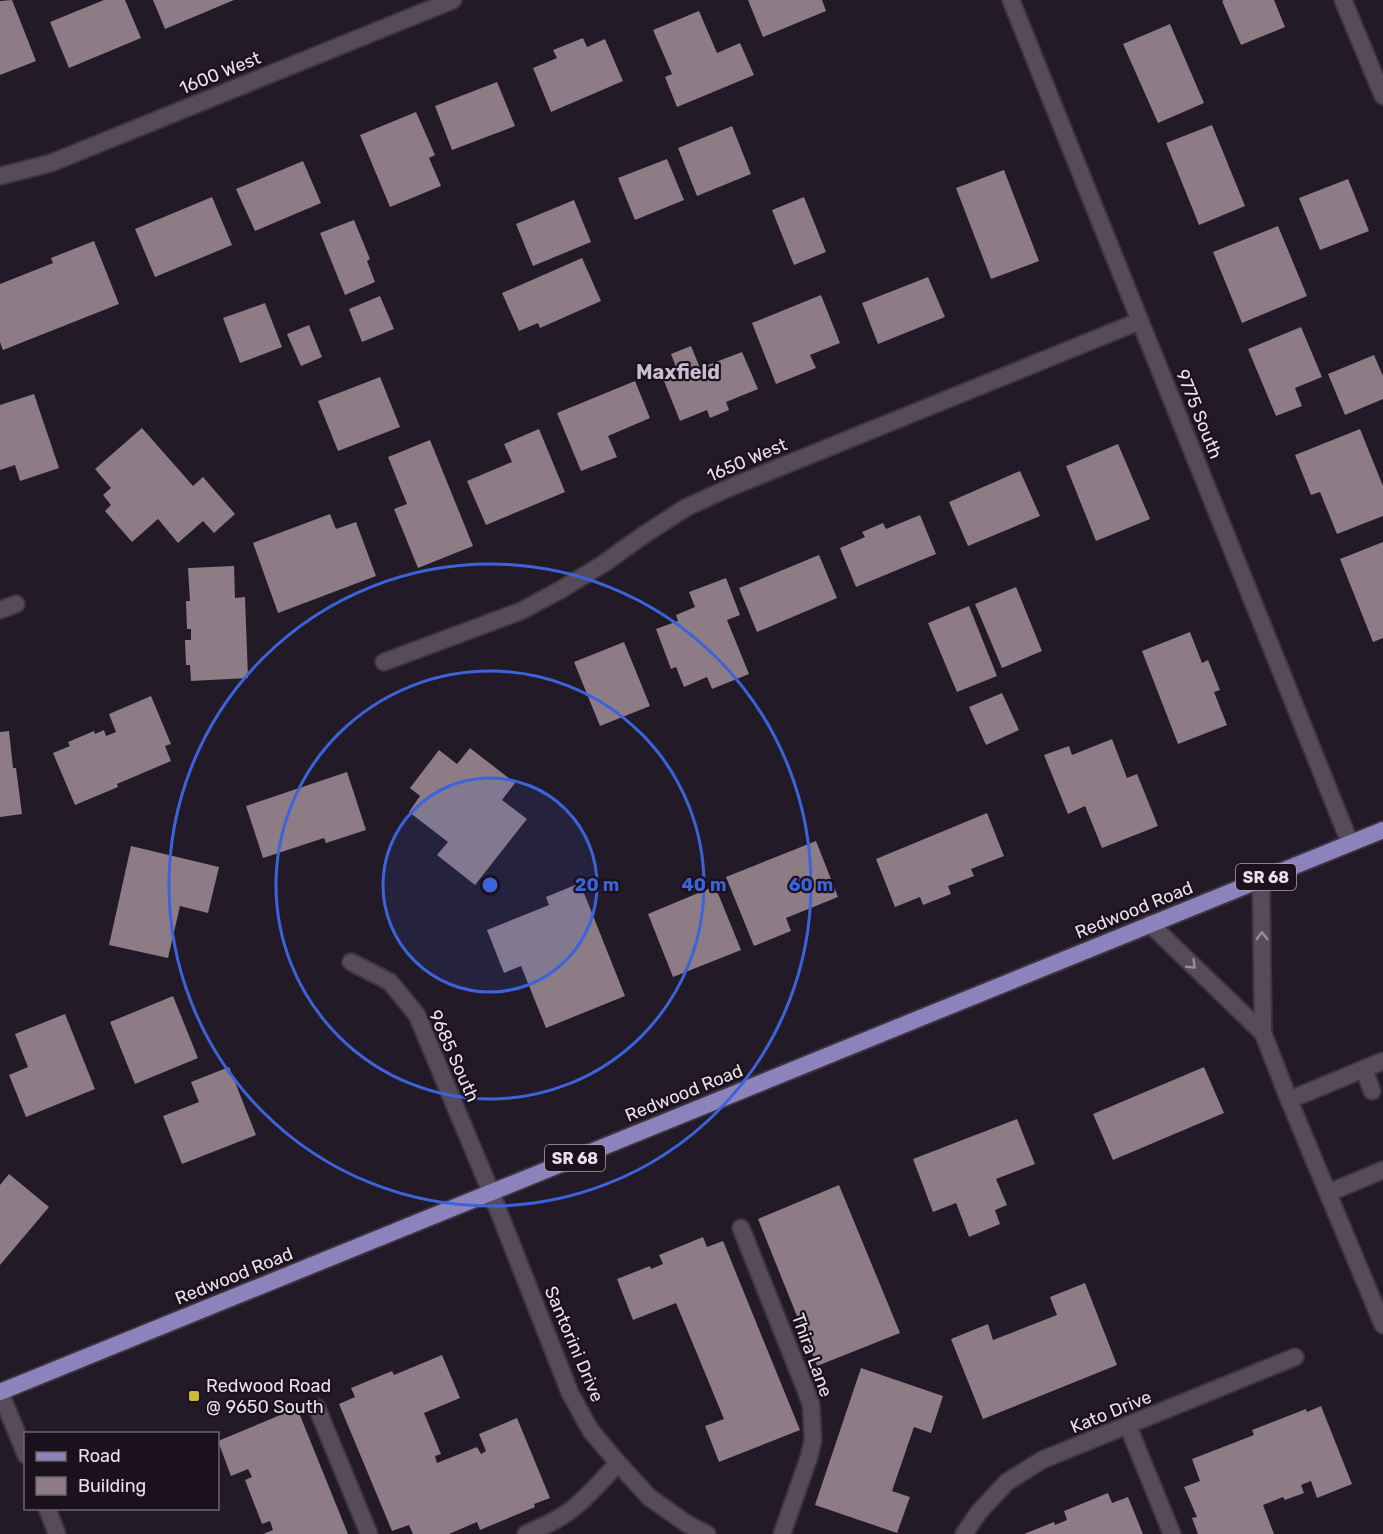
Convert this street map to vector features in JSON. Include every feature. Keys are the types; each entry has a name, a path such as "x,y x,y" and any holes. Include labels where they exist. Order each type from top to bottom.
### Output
{"main road":[{"name":"Redwood Road","path":"0,1392 1383,830"}],"street":[{"name":"1600 West","path":"0,176 51,163 453,0"},
{"name":"9775 South","path":"1011,0 1350,843"},
{"path":"1343,0 1383,96"},
{"name":"1650 West","path":"384,662 521,612 595,569 687,507 731,487 1140,321"},
{"path":"0,610 16,604"},
{"path":"1261,880 1263,1033 1383,1325"},
{"path":"1150,924 1263,1033"},
{"name":"9685 South","path":"351,962 390,982 417,1015 491,1192"},
{"path":"1289,1100 1383,1061"},
{"path":"1364,1069 1372,1091"},
{"path":"1328,1193 1383,1170"},
{"name":"Santorini Drive","path":"491,1192 570,1394 591,1431 650,1497 687,1524 707,1534"},
{"name":"Thira Lane","path":"741,1228 811,1405 813,1440 782,1534"},
{"name":"Kato Drive","path":"964,1534 979,1512 1007,1482 1042,1460 1295,1357"},
{"path":"0,1392 24,1450"},
{"path":"317,1408 369,1534"},
{"path":"1128,1426 1172,1534"},
{"path":"526,1534 553,1522 571,1510 618,1463"},
{"path":"47,1510 57,1534"}],"building":[{"path":"12,0 36,61 0,75 0,1"},
{"path":"104,0 125,0 141,38 69,68 50,22"},
{"path":"153,0 234,0 165,29"},
{"path":"748,0 822,0 826,11 763,37"},
{"path":"1274,0 1285,27 1241,45 1222,1"},
{"path":"699,11 717,53 740,43 754,75 677,107 665,77 672,74 653,30"},
{"path":"1170,24 1204,103 1158,123 1123,44"},
{"path":"583,38 587,47 605,39 623,81 551,112 533,68 557,58 553,50"},
{"path":"497,82 515,126 452,150 435,106"},
{"path":"416,112 435,155 429,158 441,186 390,207 360,135"},
{"path":"1212,125 1245,206 1199,225 1166,143"},
{"path":"732,126 751,174 697,196 678,148"},
{"path":"667,159 684,200 635,220 618,178"},
{"path":"303,161 321,203 255,231 236,189"},
{"path":"1004,170 1039,261 991,279 956,188"},
{"path":"1348,179 1369,231 1320,250 1299,198"},
{"path":"212,197 232,245 155,277 135,229"},
{"path":"804,197 826,252 794,265 772,210"},
{"path":"574,200 591,242 533,266 516,224"},
{"path":"354,220 370,259 367,261 375,282 345,295 320,233"},
{"path":"1278,226 1307,296 1242,323 1213,252"},
{"path":"94,241 119,304 3,350 0,342 0,284 53,263 51,258"},
{"path":"582,258 601,301 540,328 538,323 519,331 502,293"},
{"path":"928,277 945,317 878,344 862,303"},
{"path":"821,295 840,343 810,355 816,368 776,384 752,323"},
{"path":"380,296 394,329 362,342 349,309"},
{"path":"265,303 282,347 240,363 223,318"},
{"path":"309,325 322,357 301,366 287,334"},
{"path":"1301,327 1322,377 1295,388 1302,406 1276,416 1248,349"},
{"path":"691,346 700,368 742,352 758,389 726,402 729,410 710,418 707,410 680,421 664,381 679,375 671,354"},
{"path":"1374,355 1383,376 1383,399 1345,415 1328,374"},
{"path":"380,377 400,427 338,451 318,401"},
{"path":"635,381 650,418 608,436 617,457 581,471 557,413"},
{"path":"34,394 59,468 20,481 15,465 0,470 0,405"},
{"path":"142,428 193,486 203,477 235,514 214,533 203,521 178,543 158,519 132,542 105,511 111,505 103,495 111,488 95,469"},
{"path":"539,429 565,492 486,525 467,481 512,462 504,444"},
{"path":"1360,429 1383,486 1383,516 1337,534 1320,492 1311,495 1295,455"},
{"path":"430,440 473,546 418,568 394,509 407,504 388,457"},
{"path":"1118,444 1150,519 1096,541 1066,466"},
{"path":"1020,471 1040,516 968,546 949,502"},
{"path":"330,514 336,529 356,522 376,576 278,613 253,543"},
{"path":"920,515 936,554 856,587 840,548 865,537 862,532 883,523 886,529"},
{"path":"1383,542 1383,638 1373,642 1340,559"},
{"path":"819,555 837,598 757,632 739,588"},
{"path":"234,566 235,598 245,597 248,678 191,681 190,665 186,665 185,640 191,640 191,629 187,629 186,601 190,601 188,568"},
{"path":"726,578 740,615 727,620 749,674 712,689 707,677 684,687 676,667 671,669 656,629 678,621 676,615 695,607 689,592"},
{"path":"1016,587 1042,651 1002,668 975,604"},
{"path":"969,606 997,676 957,692 928,623"},
{"path":"1190,632 1202,663 1208,660 1220,690 1214,692 1227,725 1178,744 1142,651"},
{"path":"624,642 650,706 600,726 574,662"},
{"path":"1002,693 1019,730 986,745 969,707"},
{"path":"151,696 171,744 165,746 171,761 75,805 53,753 70,746 68,742 94,731 95,734 104,730 106,736 116,732 109,714"},
{"path":"9,731 22,814 0,817 0,732"},
{"path":"1112,739 1127,778 1137,774 1158,826 1102,848 1085,806 1068,814 1044,755 1069,746 1072,755"},
{"path":"470,748 515,783 502,800 527,819 475,885 437,855 448,842 409,812 420,796 410,788 439,750 457,764"},
{"path":"347,772 366,830 326,843 324,838 263,858 246,806"},
{"path":"987,813 1004,856 971,869 974,876 948,886 951,894 923,905 920,897 895,907 876,859"},
{"path":"816,841 838,897 786,918 791,931 754,946 726,877"},
{"path":"131,846 219,867 208,913 180,906 168,958 109,945"},
{"path":"580,883 625,996 546,1028 521,966 504,973 487,930 549,905 546,897"},
{"path":"715,886 741,950 673,977 648,914"},
{"path":"173,996 198,1058 135,1084 110,1022"},
{"path":"65,1014 95,1089 26,1117 9,1075 28,1067 15,1034"},
{"path":"229,1067 256,1135 182,1164 163,1116 199,1102 191,1082"},
{"path":"1204,1067 1224,1113 1113,1160 1093,1114"},
{"path":"1017,1119 1035,1164 996,1179 1007,1205 995,1210 1000,1224 969,1237 956,1203 933,1212 913,1159"},
{"path":"9,1174 49,1207 0,1265 0,1185"},
{"path":"839,1185 900,1333 817,1366 758,1219"},
{"path":"703,1237 707,1247 723,1241 800,1430 719,1462 705,1426 724,1419 676,1303 633,1320 617,1279 650,1266 651,1269 663,1264 659,1255"},
{"path":"1085,1283 1117,1365 983,1419 951,1339 988,1324 993,1340 1057,1315 1050,1297"},
{"path":"442,1355 460,1398 424,1413 441,1454 435,1456 437,1463 477,1447 481,1454 486,1451 479,1434 517,1418 550,1498 534,1504 535,1507 480,1530 477,1522 449,1534 413,1534 409,1525 392,1531 339,1404 355,1397 351,1388 392,1371 394,1375"},
{"path":"861,1368 943,1396 931,1433 914,1427 892,1491 910,1497 897,1533 815,1505"},
{"path":"1321,1406 1352,1484 1317,1498 1311,1481 1301,1485 1304,1493 1285,1500 1283,1497 1263,1505 1274,1534 1198,1534 1192,1518 1197,1517 1184,1487 1200,1481 1192,1459 1254,1435 1252,1430 1306,1409 1307,1412"},
{"path":"297,1408 348,1534 263,1534 273,1530 270,1521 262,1524 245,1480 252,1477 248,1469 231,1476 219,1441"},
{"path":"1108,1493 1112,1503 1128,1497 1143,1534 1024,1534 1054,1522 1055,1525 1067,1520 1064,1511"}],"place":[{"name":"Redwood Road @ 9650 South","path":"194,1396"}],"district":[{"name":"Maxfield","path":"678,372"}]}
